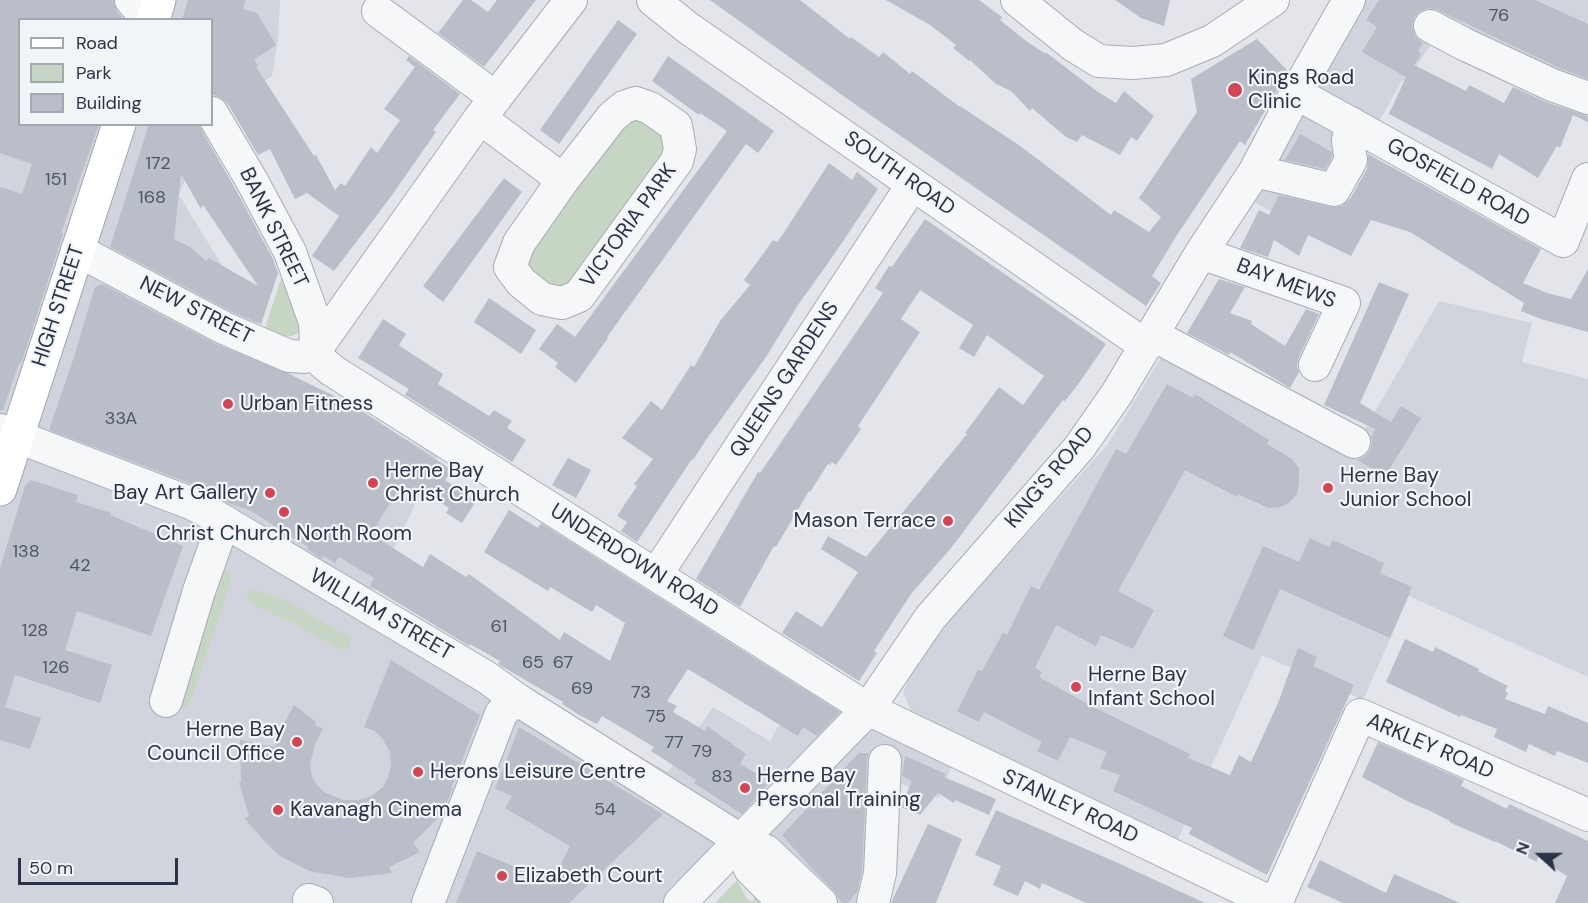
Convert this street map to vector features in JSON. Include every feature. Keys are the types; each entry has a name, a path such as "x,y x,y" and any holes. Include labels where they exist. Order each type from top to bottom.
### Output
{"main road":[{"path":"152,18 159,0"},
{"name":"HIGH STREET","path":"0,489 8,432 77,250 118,126"}],"street":[{"path":"131,0 149,18"},
{"path":"316,349 488,108 571,0"},
{"name":"SOUTH ROAD","path":"653,0 688,28 913,184 1149,340 1354,442"},
{"path":"1017,0 1073,45 1099,61 1133,63 1166,60 1212,41 1273,0"},
{"name":"KING'S ROAD","path":"680,903 867,709 930,618 1079,448 1116,395 1201,253 1255,171 1349,0"},
{"path":"378,11 488,108 562,180"},
{"path":"1430,26 1542,80 1588,98"},
{"name":"GOSFIELD ROAD","path":"1296,93 1563,241 1588,180"},
{"name":"VICTORIA PARK","path":"636,103 650,108 676,126 680,149 677,160 579,296 561,303 542,299 521,282 510,267 519,243 562,180 612,117 624,107 636,103"},
{"name":"BANK STREET","path":"213,115 290,252 315,322 316,349"},
{"path":"1255,171 1334,190 1351,160 1348,141 1351,123"},
{"name":"QUEENS GARDENS","path":"657,575 913,184"},
{"name":"NEW STREET","path":"77,250 224,328 289,356 306,357 316,349"},
{"name":"BAY MEWS","path":"1201,253 1344,303 1315,365"},
{"name":"UNDERDOWN ROAD","path":"316,349 322,362 333,371 867,709"},
{"name":"WILLIAM STREET","path":"8,432 193,504 224,521 486,677 518,700 742,841 766,851 821,903"},
{"path":"166,701 199,591 224,521"},
{"path":"428,903 492,733 501,714 509,705 518,700"},
{"name":"STANLEY ROAD","path":"867,709 1274,903"},
{"name":"ARKLEY ROAD","path":"1274,903 1360,715 1588,815"},
{"path":"873,903 880,873 885,761"},
{"path":"742,841 750,869 784,903"}],"shaded area":[{"path":"0,0 280,0 278,40 272,76 226,106 213,123 213,18 18,18 18,126 211,126 203,136 179,195 287,372 438,457 367,605 668,772 713,707 770,741 810,671 958,750 939,798 896,782 889,903 793,903 738,861 694,903 0,903"},
{"path":"1365,0 1588,0 1588,101 1437,35 1409,78 1402,81 1314,236 1251,200"},
{"name":"Herne Bay Junior School","path":"1439,301 1532,323 1522,362 1588,379 1588,677 1409,596 1363,700 1262,655 1178,839 913,714 903,693 913,669 951,619 1108,444 1178,330 1362,434"}],"green space":[{"path":"638,112 671,143 572,289 537,288 522,254 613,138"},
{"path":"283,273 303,323 299,332 292,336 285,336 265,328"},
{"path":"221,568 229,573 231,580 191,699 184,708 172,703"},
{"path":"252,589 291,603 350,637 350,644 345,650 339,649 297,625 253,605 247,598"},
{"path":"737,880 747,899 753,902 754,898 760,895 768,903 715,903"}],"building":[{"path":"0,0 114,0 117,12 122,18 18,18 18,126 98,126 61,233 63,234 23,358 19,363 3,410 0,410 0,187 22,194 32,164 0,153"},
{"path":"188,0 246,0 243,9 257,13 276,45 254,60 258,66 256,67 314,156 316,155 335,190 341,183 345,186 371,147 377,153 400,120 384,109 415,67 406,60 409,56 460,94 433,130 436,132 390,198 334,271 312,256 339,216 307,193 295,199 270,149 258,155 228,104 213,94 213,18 183,18"},
{"path":"463,0 471,0 488,12 497,0 536,0 484,67 438,33"},
{"path":"710,0 800,0 850,39 851,37 879,57 883,52 910,74 912,71 960,107 1019,145 1111,215 1114,210 1149,232 1161,217 1139,198 1197,112 1191,79 1257,39 1288,71 1245,145 1240,141 1152,276 1161,283 1146,306 856,105"},
{"path":"886,0 979,0 1002,17 1000,20 1026,41 1047,53 1098,92 1116,103 1124,91 1154,116 1137,141 1131,137 1120,155 1082,135 1077,142 1066,137 1032,108 1030,111 1011,91 996,84 953,48 956,45 930,25"},
{"path":"1115,0 1170,0 1164,26 1141,18"},
{"path":"1379,0 1535,0 1588,24 1588,79 1559,68 1438,10 1429,8 1420,11 1414,17 1412,26 1415,36 1423,43 1418,51 1421,54 1414,65 1466,91 1469,85 1504,103 1513,87 1546,102 1588,116 1588,122 1573,115 1560,148 1557,146 1538,178 1499,154 1492,169 1389,114 1406,77 1362,52 1377,27 1366,20"},
{"path":"618,20 637,34 559,144 540,130"},
{"path":"668,56 774,131 758,153 746,144 576,383 555,367 558,363 539,349 557,324 575,337 727,131 700,113 699,115 652,81"},
{"path":"148,126 199,126 273,259 278,273 261,324 232,312 110,247","holes":["181,174 201,209 203,205 258,286 209,258 206,261 190,247 174,239"]},
{"path":"1300,134 1332,152 1332,157 1325,169 1285,160"},
{"path":"1368,154 1541,249 1523,283 1547,293 1571,299 1588,269 1588,332 1521,311 1524,303 1410,232 1371,220 1351,256 1308,235 1299,256 1274,240 1268,257 1240,248 1259,210 1269,215 1279,195 1330,207 1342,206 1350,199 1367,169"},
{"path":"829,163 852,180 857,172 878,189 798,305 766,357 692,459 637,542 621,531 627,522 617,516 637,486 634,484 653,459 622,438 651,401 662,410 691,365 694,367 720,321 750,285 744,280 773,240 777,242 783,234"},
{"path":"504,178 522,192 443,302 423,286"},
{"path":"925,219 1106,344 1079,383 1065,401 1063,400 951,548 911,594 874,651 877,653 859,681 782,633 796,611 822,627 858,572 821,549 828,536 866,557 967,434 965,433 999,387 1023,405 1044,376 987,335 974,357 959,348 973,325 920,290 901,319 920,332 858,426 861,429 836,465 832,462 828,464 809,491 776,547 774,546 740,607 696,579 758,472 760,473 883,293 875,288"},
{"path":"1219,279 1245,287 1230,313 1252,321 1251,324 1285,346 1306,309 1319,314 1299,357 1297,366 1299,372 1290,388 1230,352 1229,355 1187,333"},
{"path":"1379,282 1409,294 1360,403 1391,422 1401,406 1421,418 1385,476 1357,460 1370,451 1371,437 1375,429 1324,405"},
{"path":"102,284 216,344 289,374 353,405 452,470 445,480 476,501 462,523 446,513 449,508 418,488 414,495 400,487 371,534 423,567 430,554 466,577 469,574 560,640 564,632 610,661 625,623 596,605 592,612 550,587 548,591 484,552 509,510 538,528 541,523 840,712 817,736 803,727 798,736 688,669 667,701 677,706 673,712 705,731 707,726 746,754 740,764 759,775 760,781 767,785 742,814 694,783 696,780 651,751 654,747 602,716 597,724 579,715 562,704 563,702 498,664 500,661 470,644 469,646 370,586 374,578 339,557 335,563 324,556 322,559 307,549 308,547 251,511 226,502 200,487 49,430 95,287"},
{"path":"489,298 536,330 521,354 474,322"},
{"path":"383,319 406,334 399,345 443,374 438,384 489,416 494,410 512,421 507,428 526,440 512,462 405,395 409,389 358,358"},
{"path":"1167,384 1193,398 1195,394 1269,440 1267,444 1292,459 1299,468 1297,494 1289,503 1280,507 1268,508 1238,494 1237,497 1185,470 1118,591 1154,610 1133,649 1101,635 1096,646 1056,625 1035,668 1042,672 1039,677 1093,707 1190,754 1188,758 1230,775 1239,755 1251,762 1278,703 1298,648 1317,657 1313,666 1354,685 1267,875 1189,834 1192,828 1113,791 1120,775 1100,768 1107,752 1070,737 1058,761 1037,751 1042,742 984,712 979,722 957,711 978,670 982,671 1003,633 1007,635 1031,586 1039,590 1116,449 1126,454"},
{"path":"568,458 591,470 576,498 552,485"},
{"path":"31,480 78,495 76,502 111,513 110,515 183,546 151,636 77,611 65,650 112,665 100,703 15,675 5,707 41,718 30,749 0,740 0,568 25,486"},
{"path":"1310,538 1329,547 1333,540 1384,563 1380,573 1412,587 1390,638 1280,589 1253,650 1223,636 1263,546 1299,562"},
{"path":"1405,639 1433,652 1435,647 1508,686 1505,699 1545,714 1548,706 1588,723 1588,763 1557,751 1555,756 1529,744 1526,752 1494,737 1497,729 1461,715 1460,717 1386,682"},
{"path":"391,660 480,715 451,788 453,788 435,821 413,843 420,852 389,867 392,873 350,878 309,871 280,856 244,818 249,816 239,782 241,782 240,740 275,747 282,727 294,705 316,722 315,725 323,729 315,745 310,764 312,777 316,784 324,792 343,800 359,800 372,796 383,787 388,777 391,765 390,752 375,731 364,727"},
{"path":"519,727 663,814 569,903 456,903 477,851 552,882 570,846 505,808 512,796 495,789"},
{"path":"1378,742 1464,780 1461,786 1507,809 1509,804 1588,841 1588,903 1555,903 1567,876 1538,857 1537,862 1449,822 1362,777"},
{"path":"859,753 869,753 862,871 857,892 848,903 842,903 833,890 782,835"},
{"path":"905,756 946,774 944,777 996,799 989,815 955,800 954,803 938,793 920,815 901,807 912,781 902,776"},
{"path":"996,810 1205,903 1086,903 1042,883 1040,889 1025,881 1018,896 993,885 1001,866 975,855"},
{"path":"928,824 962,839 936,903 891,903"},
{"path":"1320,860 1386,893 1394,874 1460,903 1343,903 1307,887"}],"place":[{"name":"Kings Road Clinic","path":"1235,90"},
{"name":"Urban Fitness","path":"228,404"},
{"name":"Herne Bay Christ Church","path":"373,483"},
{"name":"Herne Bay Junior School","path":"1328,488"},
{"name":"Bay Art Gallery","path":"270,493"},
{"name":"Christ Church North Room","path":"284,512"},
{"name":"Mason Terrace","path":"948,521"},
{"name":"Herne Bay Infant School","path":"1076,687"},
{"name":"Herne Bay Council Office","path":"297,742"},
{"name":"Herons Leisure Centre","path":"418,772"},
{"name":"Herne Bay Personal Training","path":"745,788"},
{"name":"Kavanagh Cinema","path":"278,810"},
{"name":"Elizabeth Court","path":"502,876"}]}
